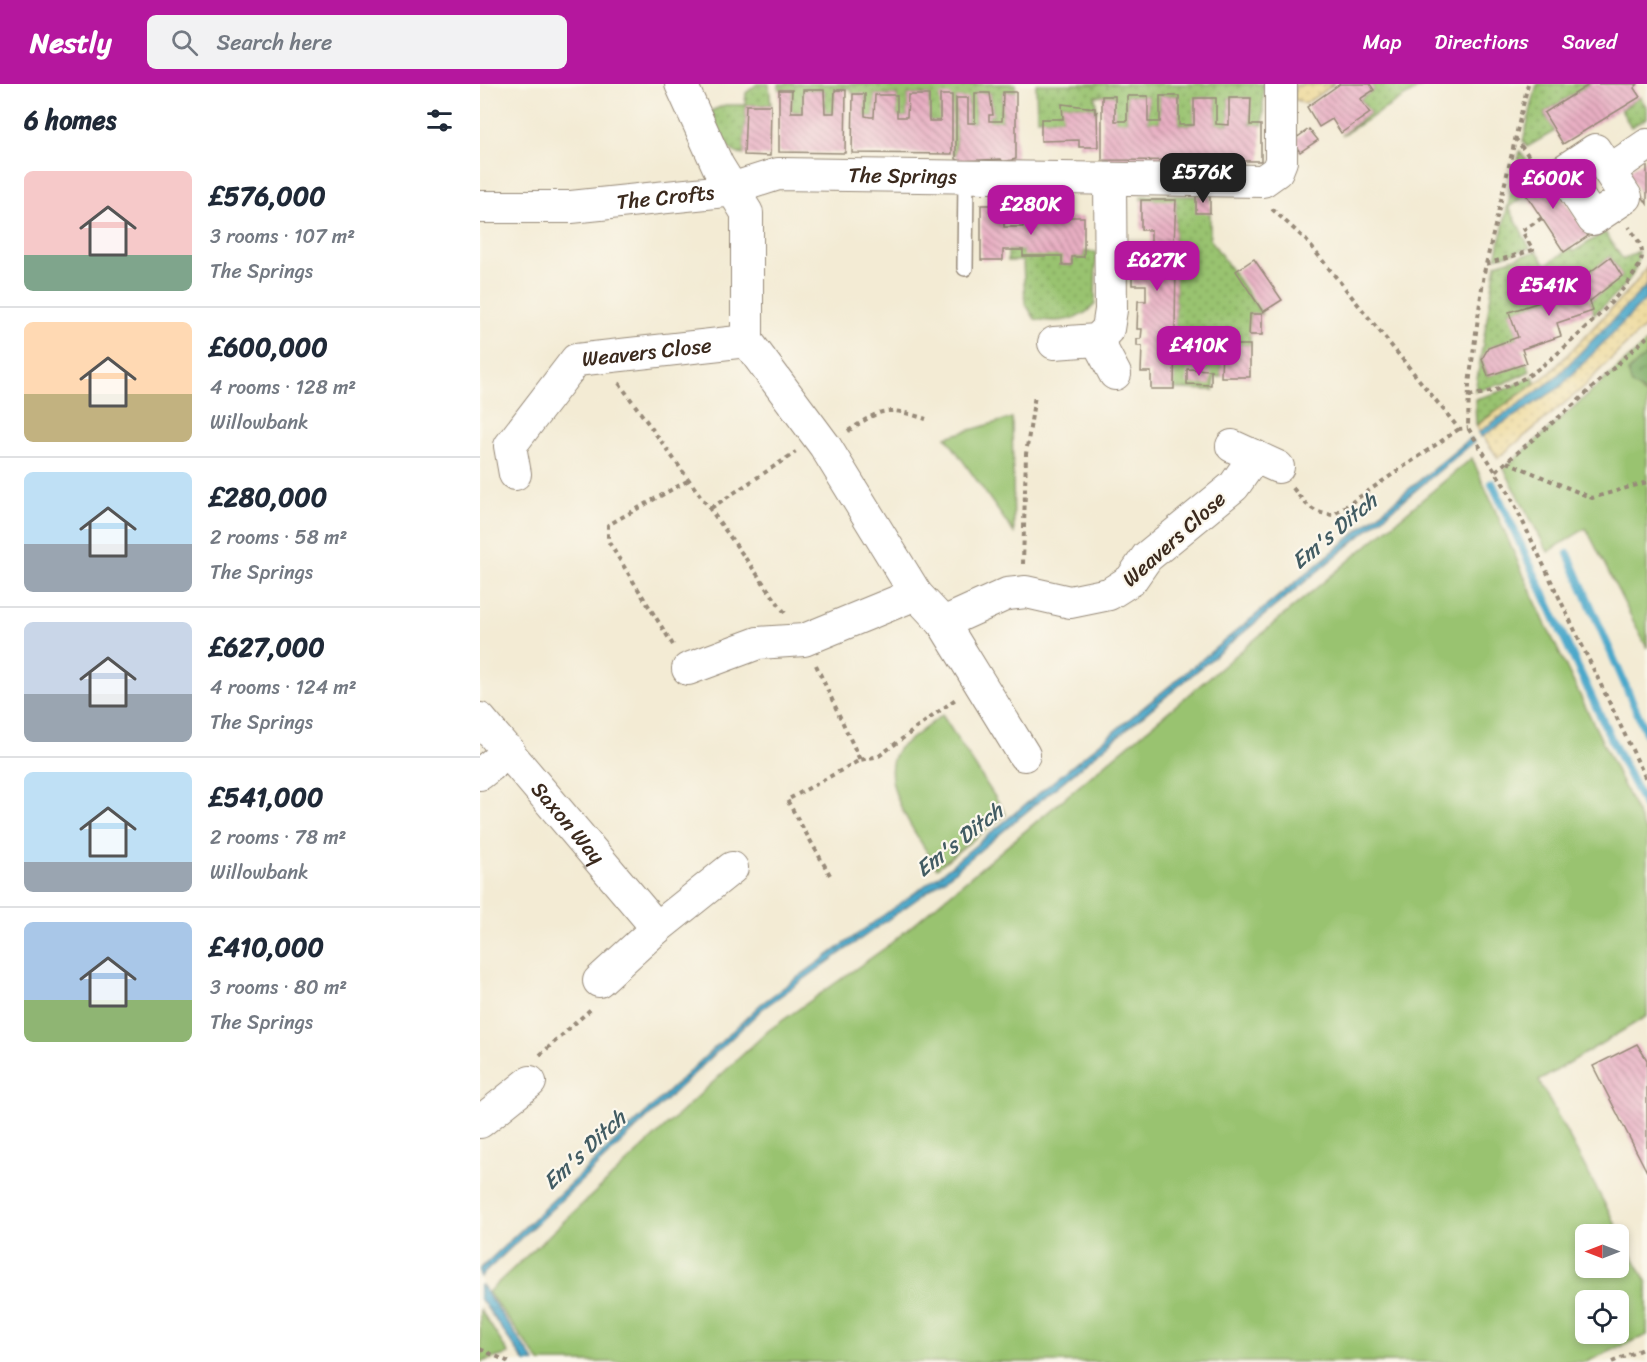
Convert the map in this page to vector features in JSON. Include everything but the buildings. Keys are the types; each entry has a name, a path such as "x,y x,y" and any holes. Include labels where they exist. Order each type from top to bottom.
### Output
{"street":[{"name":"The Crofts","path":"480,207 571,207 734,188 718,166 681,84"},
{"path":"1252,181 1277,171 1281,161 1281,84"},
{"path":"1609,171 1647,145"},
{"name":"The Springs","path":"734,188 778,174 1252,181"},
{"path":"1054,343 1097,340 1108,329 1111,310 1110,180"},
{"path":"734,188 745,208 748,220 747,341 821,442 916,594 943,623 1024,755"},
{"path":"1097,340 1114,374"},
{"name":"Weavers Close","path":"515,474 510,446 576,360 747,341"},
{"name":"Weavers Close","path":"943,623 1007,594 1026,592 1070,602 1109,594 1131,580 1147,557 1234,486 1255,457"},
{"path":"688,669 758,643 804,640 916,594"},
{"name":"Saxon Way","path":"480,719 657,928"},
{"path":"480,774 509,751"},
{"path":"599,981 657,928 732,868"},
{"path":"480,1122 530,1082"}],"lane":[{"path":"965,268 966,178"}],"path":[{"path":"1528,84 1486,264 1478,310 1468,428 1496,471 1647,781"},
{"path":"1252,181 1305,239 1459,429"},
{"path":"1486,264 1533,250 1522,231 1542,218"},
{"path":"1469,396 1509,385 1546,363 1626,287 1638,271 1642,256 1639,244 1627,224"},
{"path":"1642,256 1647,252"},
{"path":"1496,471 1579,400 1647,337"},
{"path":"600,357 804,640 860,760"},
{"path":"1026,592 1022,550 1026,454 1035,395"},
{"path":"711,508 821,442 880,410 899,410 926,419"},
{"path":"1255,457 1306,506 1316,513 1333,515 1459,429 1468,428"},
{"path":"1507,462 1592,498 1647,482"},
{"path":"688,669 608,541 608,525 689,480"},
{"path":"830,876 788,800 860,760 879,756 979,682"},
{"path":"530,1082 530,1063 610,992 599,981"},
{"path":"1612,1362 1647,1347"},
{"path":"480,1349 508,1361"},
{"path":"498,1362 508,1361"}],"green space":[{"path":"757,84 769,84 771,105 746,105 744,155 731,150 727,145 711,111 725,105 745,105 746,93"},
{"path":"779,84 1015,84 1016,92 1003,92 1002,121 989,121 989,115 993,115 990,93 975,93 975,123 968,123 968,99 956,98 956,154 952,154 940,121 929,121 929,95 908,95 907,117 897,117 897,95 875,95 874,117 865,116 865,95 853,94 850,88 835,90 834,113 825,113 824,90 804,90 803,112 791,112 792,90 779,90"},
{"path":"1036,84 1263,84 1263,125 1250,125 1250,98 1229,98 1229,125 1216,124 1216,98 1195,98 1194,125 1179,125 1178,96 1160,96 1160,122 1148,122 1148,96 1127,96 1127,121 1115,121 1114,96 1095,96 1097,112 1095,113 1094,108 1063,104 1063,119 1037,119"},
{"path":"1370,84 1424,85 1342,135 1370,113 1360,99 1374,90"},
{"path":"1537,84 1590,84 1544,113 1555,131 1527,147 1523,141"},
{"path":"1640,97 1647,108 1647,118 1631,127 1621,110"},
{"path":"1520,151 1530,165 1525,169 1530,176 1519,184 1526,195 1509,207 1530,248 1496,258"},
{"path":"1141,196 1210,196 1210,239 1262,314 1250,314 1250,345 1222,345 1221,377 1214,377 1214,390 1174,389 1176,266 1168,265 1168,244 1174,244 1176,201 1141,200"},
{"path":"1605,232 1623,260 1638,251 1634,270 1624,287 1594,314 1590,301 1622,276 1610,257 1582,278 1545,289 1549,299 1510,312 1518,337 1488,348 1482,359 1487,376 1527,363 1530,371 1505,383 1475,391 1496,264 1537,251 1546,265 1570,248 1573,252"},
{"path":"1008,250 1062,256 1063,265 1072,265 1072,257 1084,257 1084,251 1096,252 1095,304 1089,310 1068,320 1035,319 1025,303 1023,261 1008,261"},
{"path":"1647,342 1647,354 1628,373 1643,394 1647,394 1647,648 1586,528 1548,552 1504,469"},
{"path":"1647,354 1647,394 1632,385 1628,372"},
{"path":"1533,376 1535,383 1476,425 1475,399 1499,392"},
{"path":"1012,418 1014,533 946,437"},
{"path":"1472,458 1544,621 1647,834 1647,1016 1539,1081 1615,1224 1575,1224 1575,1278 1629,1278 1629,1249 1647,1283 1647,1335 1629,1343 1629,1290 1575,1290 1575,1344 1627,1344 1586,1362 540,1362 488,1292 769,1030 885,948"},
{"path":"942,715 1006,814 937,868 902,809 895,792 892,761 899,748"},
{"path":"480,1309 509,1354 480,1362"}],"sand":[{"path":"1334,84 1305,104 1294,99 1295,85"},
{"path":"1647,267 1647,325 1584,387 1498,458 1476,426 1551,372 1633,286"}],"water":[{"path":"1647,285 1647,298 1559,388 1481,437 1478,433 1553,380"},
{"path":"1471,438 1474,442 945,879 762,1009 480,1277 480,1269 761,1004 942,873"},
{"path":"480,1285 535,1362 525,1362 480,1298"}],"waterway":[{"path":"1492,483 1614,745 1647,810"},
{"path":"1568,554 1647,735"}],"water label":[{"name":"Em's Ditch","path":"1334,531"},
{"name":"Em's Ditch","path":"959,840"},
{"name":"Em's Ditch","path":"584,1150"}]}
